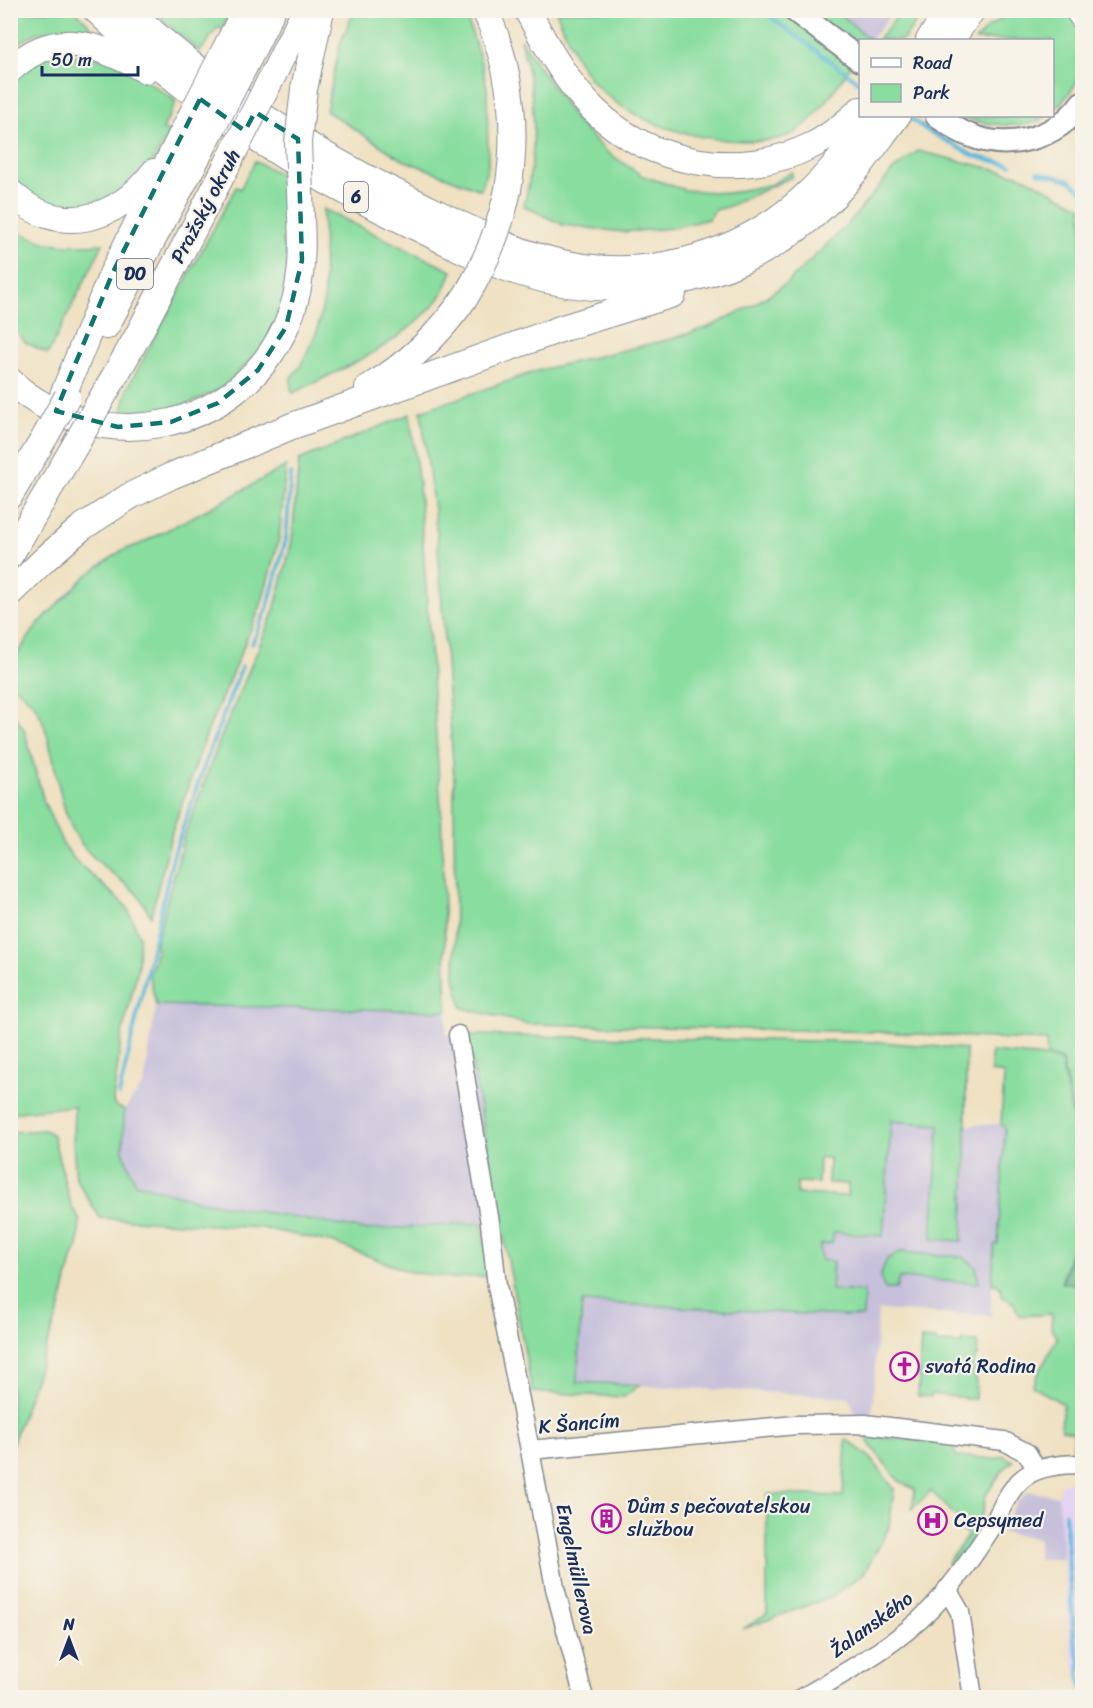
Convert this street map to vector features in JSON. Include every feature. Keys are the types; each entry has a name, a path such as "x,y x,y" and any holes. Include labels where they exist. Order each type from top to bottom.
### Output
{"highway":[{"path":"96,10 154,63 204,101"},
{"path":"128,10 171,49"},
{"path":"141,10 171,49"},
{"name":"Pražský okruh","path":"10,495 46,435 239,50 272,10"},
{"name":"Pražský okruh","path":"10,555 136,339 305,10"},
{"path":"10,381 34,400 70,418 118,427 154,426 202,411 218,403 258,370 286,327 300,279 302,260 298,142 304,89 321,10"},
{"path":"292,426 358,394 394,371 427,343 456,311 489,251 501,219 508,190 513,135 509,92 500,50 485,10"},
{"path":"527,10 559,67 591,107 631,138 654,150 679,158 730,165 780,157 828,137 859,112"},
{"path":"1078,10 1083,15"},
{"path":"239,50 244,11"},
{"path":"929,39 967,11"},
{"path":"952,39 967,11"},
{"path":"10,70 23,59 46,48 65,44 84,44 111,51 204,101"},
{"name":"6","path":"171,49 250,109 322,154 367,178 434,212 526,252 566,264 600,268 633,269 676,263 715,251 746,238 782,216 888,117"},
{"name":"6","path":"204,101 263,144 344,191 431,234 519,273 577,286 628,288 688,280 712,273 745,260 788,235 829,201 857,168 888,117"},
{"path":"10,192 31,207 59,217 78,219 105,213 121,205 137,192 191,143"},
{"path":"10,593 66,539 111,507 171,476 292,426 563,328 666,297 710,280 745,260"}],"main road":[{"path":"794,10 859,59"},
{"path":"938,117 961,132 976,138 995,142 1013,142 1038,136 1056,128 1083,103"}],"street":[{"name":"K Šancím","path":"458,1035 490,1223 497,1286 530,1450 796,1425 865,1424 1004,1441 1027,1453 1037,1470"},
{"name":"Engelmüllerova","path":"530,1450 555,1588 584,1698"},
{"name":"Žalanského","path":"802,1698 903,1633 930,1610 988,1533 1011,1491 1024,1477 1037,1470 1065,1464 1083,1464"},
{"path":"947,1589 960,1612 973,1698"}],"highlighted area":[{"path":"200,99 245,131 255,112 298,139 302,260 286,327 258,370 218,403 171,422 118,427 56,411 113,272"}],"shaded area":[{"path":"837,11 894,11 869,39"},
{"path":"156,1005 447,1011 446,1035 467,1035 501,1222 365,1230 188,1198 135,1183 123,1151 124,1110 144,1084"},
{"path":"890,1121 939,1124 932,1239 961,1241 966,1125 1001,1124 1005,1128 998,1244 994,1244 991,1316 878,1310 872,1419 857,1418 849,1397 577,1382 581,1302 863,1317 831,1290 833,1263 820,1260 820,1244 834,1232 883,1236"},
{"path":"1082,1481 1082,1695 1071,1653 1058,1496 1061,1484"},
{"path":"1028,1492 1058,1496 1063,1559 1038,1559 1038,1539 1001,1532 1016,1503"}],"green space":[{"path":"1060,10 1065,11 1076,20 1082,37 1084,54 1082,69 1070,92 1054,110 1054,39 977,39 987,28 1013,11"},
{"path":"11,11 76,11 94,30 37,33 11,47"},
{"path":"152,11 231,11 222,29 217,28 200,52"},
{"path":"354,11 465,11 487,88 488,167 481,190 403,160 326,111 340,44"},
{"path":"556,11 837,11 869,39 859,39 859,54 823,106 806,124 787,136 753,141 732,141 689,134 647,120 610,98 594,83 572,49"},
{"path":"901,11 924,11 904,39 879,39"},
{"path":"520,39 577,122 607,152 643,176 685,190 729,193 772,184 792,172 792,177 727,207 715,210 708,219 673,228 623,232 563,225 524,206 532,163 534,122 530,81"},
{"path":"49,54 115,59 176,101 163,129 169,133 155,158 142,176 117,200 56,210 11,182 10,80"},
{"path":"964,117 1045,117 1029,124 1018,125 993,124"},
{"path":"918,151 1022,176 1082,207 1082,1156 1062,1060 1047,1056 1046,1041 880,1032 527,1024 462,1008 455,977 454,778 437,534 421,411 540,370 671,339 709,327 755,304 787,283 848,224 892,171"},
{"path":"255,161 286,177 284,218 293,228 286,294 265,345 221,389 175,410 119,417 128,387 236,187 240,189"},
{"path":"323,209 452,271 440,297 407,330 371,354 293,393 291,377 300,367 317,331 324,300"},
{"path":"10,224 31,238 54,244 103,244 48,354 25,342 11,325"},
{"path":"410,414 419,485 441,809 447,1011 156,1005 148,970 151,970 157,952 156,943 184,837 221,737 274,611 292,541 299,460"},
{"path":"286,466 279,539 261,605 207,733 172,832 151,916 136,893 94,858 74,832 63,804 50,745 41,717 32,703 11,684 11,663 38,624 86,576 121,551 140,544"},
{"path":"10,710 24,729 44,802 62,842 74,859 127,907 139,936 138,969 122,1034 113,1100 114,1105 124,1110 123,1151 135,1183 195,1200 365,1230 482,1223 490,1276 453,1278 410,1272 334,1243 262,1228 100,1218 76,1179 73,1143 74,1106 11,1113"},
{"path":"467,1035 880,1042 966,1049 966,1161 962,1241 932,1239 939,1125 891,1121 883,1236 834,1232 832,1243 820,1245 821,1260 833,1262 831,1290 864,1292 863,1317 582,1302 577,1382 639,1385 624,1397 532,1392","holes":["819,1158 829,1158 828,1183 848,1184 848,1196 797,1194 797,1182 818,1183"]},
{"path":"991,1052 1046,1057 1061,1061 1082,1165 1082,1215 1061,1283 1082,1285 1082,1450 1073,1450 1074,1433 1061,1429 1063,1404 1032,1386 1057,1338 1051,1329 1052,1314 1019,1316 1014,1303 1001,1296 1001,1287 992,1283 994,1244 998,1244 1005,1128 1001,1124 1004,1074 991,1072"},
{"path":"45,1130 53,1135 68,1195 80,1220 78,1247 73,1256 60,1308 12,1445 11,1132"},
{"path":"1082,1222 1082,1284 1062,1283"},
{"path":"900,1252 963,1257 976,1267 979,1283 899,1278 896,1289 885,1289 880,1277 887,1259"},
{"path":"921,1339 936,1340 936,1343 978,1342 973,1377 976,1378 975,1399 931,1394 931,1397 918,1396"},
{"path":"867,1435 951,1445 957,1456 996,1459 1003,1455 1013,1461 1002,1471 986,1495 977,1534 952,1567 947,1563 968,1536 962,1530 966,1526 931,1491 912,1509 915,1490 898,1480 868,1442"},
{"path":"846,1439 871,1458 894,1489 889,1528 864,1573 833,1596 743,1629 767,1613 767,1494 843,1496"}],"waterway":[{"path":"761,10 859,82"},
{"path":"908,117 925,129 974,156 1011,165"},
{"path":"1037,172 1069,180 1082,191"},
{"path":"252,644 267,609 286,539 291,474"},
{"path":"119,1095 173,857 205,763 242,666"},
{"path":"1065,1514 1074,1638 1080,1662 1079,1676 1082,1687"}],"place":[{"name":"svatá Rodina","path":"904,1366"},
{"name":"Dům s pečovatelskou službou","path":"606,1518"},
{"name":"Cepsymed","path":"933,1520"}]}
